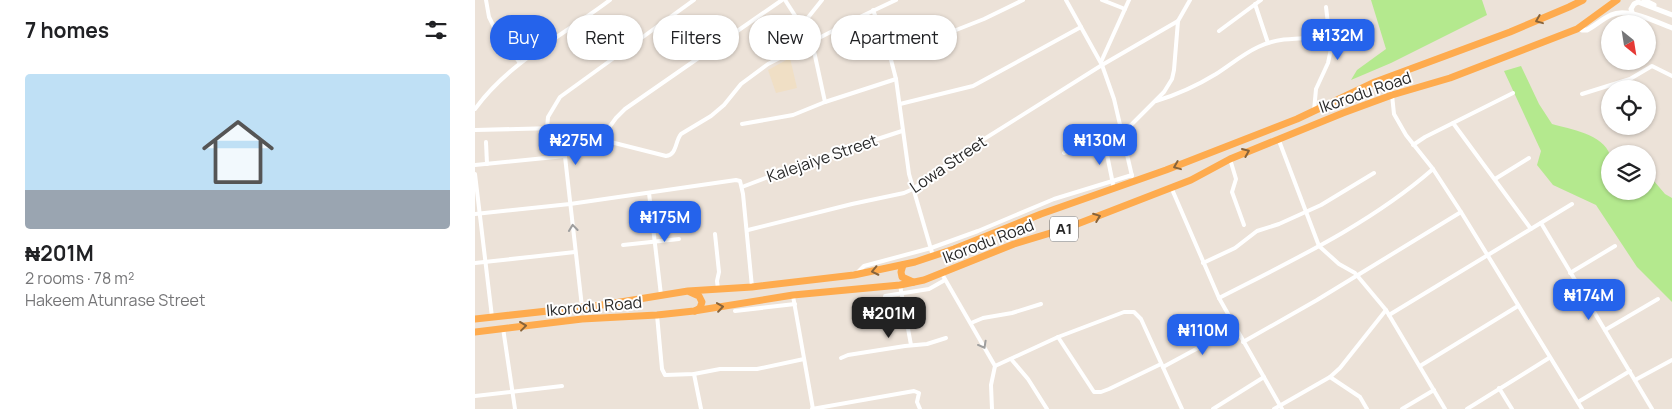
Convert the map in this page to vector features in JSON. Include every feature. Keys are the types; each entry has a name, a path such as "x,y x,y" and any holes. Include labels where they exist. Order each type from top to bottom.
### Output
{"highway":[{"name":"Ikorodu Road","path":"475,319 582,307 688,291 752,288 854,275 903,265 933,256 1041,214 1134,183 1314,111 1375,82 1510,32 1583,0"},
{"name":"Ikorodu Road","path":"475,332 582,318 657,315 695,311 793,296 900,285 943,277 1014,244 1067,228 1191,180 1230,159 1278,138 1392,95 1450,78 1580,27 1616,1"},
{"path":"903,265 902,277 914,282"},
{"path":"688,291 699,296 701,300 702,306 695,311"}],"street":[{"path":"486,0 489,17 495,29 520,63"},
{"path":"475,110 495,84 520,63 610,0"},
{"path":"547,128 548,117 560,97 694,0"},
{"path":"600,140 625,109 784,0 795,15"},
{"path":"810,15 822,0"},
{"path":"821,37 896,0"},
{"path":"957,30 1023,0"},
{"path":"1066,0 1102,63 1114,99 1134,183"},
{"path":"1101,0 1125,8"},
{"path":"1102,63 1129,0"},
{"path":"1064,153 1121,134 1156,101 1172,79 1178,21 1190,0"},
{"path":"1219,31 1261,0"},
{"path":"1644,0 1672,14"},
{"path":"1633,14 1631,9 1637,2 1672,14"},
{"path":"1255,4 1268,43"},
{"path":"1314,111 1316,89 1330,56 1330,36 1325,7"},
{"path":"873,10 875,15"},
{"path":"1580,27 1583,30 1587,30 1609,15 1618,12 1633,14 1672,28"},
{"name":"Lowa Street","path":"748,230 904,193 913,189 973,146 1102,63 1178,21"},
{"path":"900,104 973,86 1081,28"},
{"path":"1156,101 1204,81 1259,46 1284,40 1330,36"},
{"path":"475,130 547,128 670,156 681,134 724,105 750,76 776,60"},
{"path":"816,60 825,102"},
{"path":"891,60 900,104 909,174 933,256"},
{"path":"1582,94 1630,80 1652,66 1672,76"},
{"path":"742,124 793,115 825,102 896,79"},
{"path":"1413,145 1513,93"},
{"path":"1392,95 1394,114 1406,135 1433,169 1461,212 1582,409"},
{"path":"1453,123 1531,229"},
{"path":"562,130 582,307"},
{"name":"Kalejaiye Street","path":"742,186 807,162 902,131"},
{"path":"1278,138 1319,246 1339,264 1357,276 1386,310 1445,409"},
{"path":"1103,140 1114,189"},
{"path":"487,142 487,164"},
{"path":"475,165 565,156"},
{"path":"1495,179 1529,158"},
{"path":"1230,159 1236,179 1232,192 1244,225"},
{"path":"1219,298 1319,246 1401,196 1433,169"},
{"path":"1203,263 1235,248 1257,231 1306,212 1374,173"},
{"path":"475,174 477,214 492,317"},
{"path":"854,275 865,266 931,248 1055,200 1132,175"},
{"path":"477,214 570,204 736,180 740,181 748,230 752,288"},
{"path":"1171,187 1219,298 1281,407"},
{"path":"649,193 661,295"},
{"path":"1389,315 1572,204"},
{"path":"1243,342 1357,276 1461,212"},
{"path":"1541,223 1652,409"},
{"path":"715,234 719,272 718,289"},
{"path":"623,245 679,239"},
{"path":"1570,273 1615,246"},
{"path":"475,263 575,252"},
{"path":"887,324 884,298 887,295 929,289 943,277 995,366 991,386 992,409"},
{"path":"900,285 911,345"},
{"path":"793,296 813,409 914,391 919,393 917,402 919,409"},
{"path":"1605,330 1658,299"},
{"path":"735,311 795,304"},
{"path":"971,324 983,318 1012,313 1041,304"},
{"path":"1421,366 1518,306"},
{"path":"1274,409 1281,407 1330,376 1339,368 1386,310"},
{"path":"995,366 1058,337 1124,312 1134,312 1141,318 1182,409"},
{"path":"657,315 663,373 665,375 694,374 720,369 757,369 804,359"},
{"path":"503,328 515,409"},
{"path":"1058,337 1094,392 1101,392 1162,366 1235,328"},
{"path":"841,358 937,342 946,338"},
{"path":"1467,409 1549,358"},
{"path":"1011,359 1028,379 1047,409"},
{"path":"1635,380 1672,360"},
{"path":"1577,402 1630,371"},
{"path":"694,374 701,409"},
{"path":"1213,409 1264,376"},
{"path":"1330,376 1360,398 1367,409"},
{"path":"475,396 562,386"},
{"path":"1499,388 1512,409"},
{"path":"1402,409 1434,390"}],"shaded area":[{"path":"786,60 790,60 797,88 776,93 768,70"}],"green space":[{"path":"1371,0 1482,0 1487,15 1391,63 1351,80 1357,70 1386,49"},
{"path":"1521,66 1539,104 1552,124 1576,130 1593,137 1604,145 1601,145 1601,200 1656,200 1656,183 1665,194 1672,198 1672,302 1637,267 1596,205 1553,185 1537,165 1541,151 1504,71"}]}
